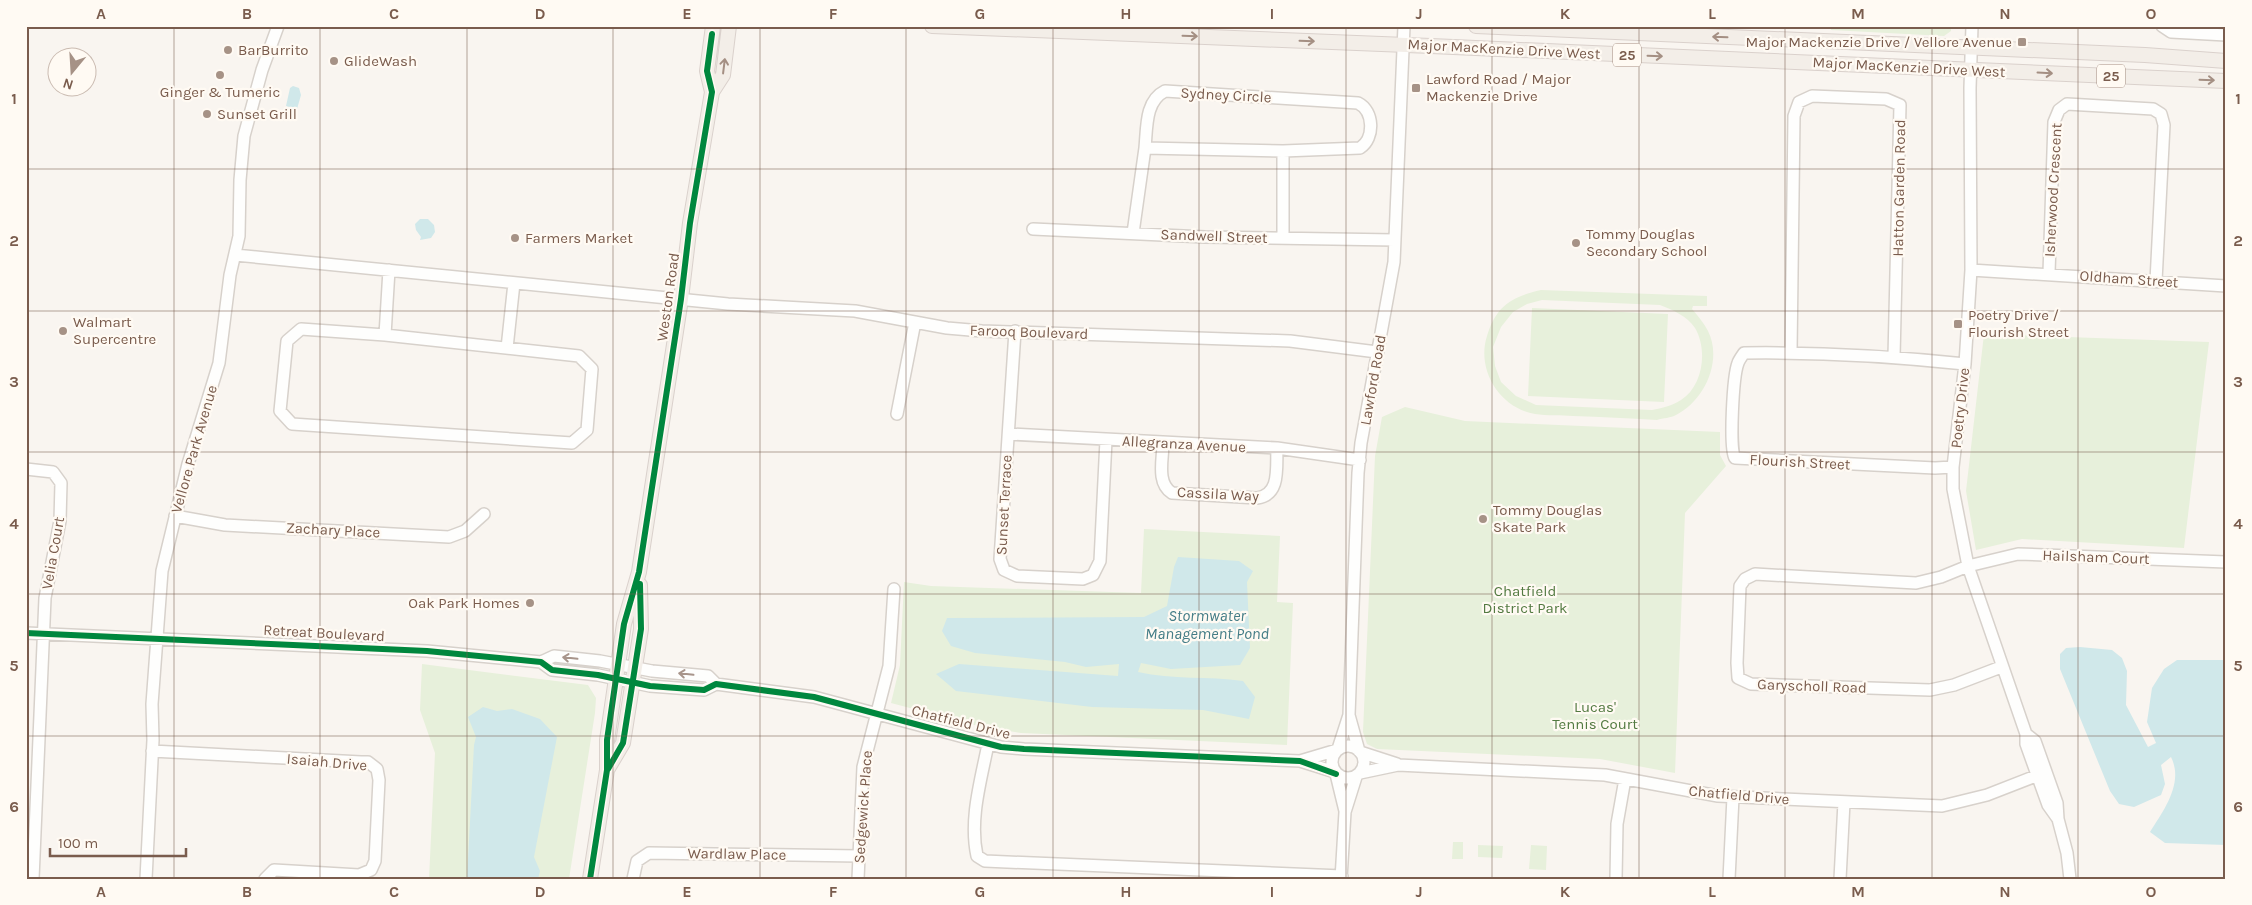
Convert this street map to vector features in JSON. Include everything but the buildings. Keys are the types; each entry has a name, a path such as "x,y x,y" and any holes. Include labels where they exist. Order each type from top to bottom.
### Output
{"main road":[{"name":"Weston Road","path":"712,92 706,71 713,26"},
{"name":"Weston Road","path":"590,879 607,770 607,740 624,624 640,572 681,299 690,223 712,92 723,75 729,26"},
{"name":"Major MacKenzie Drive West","path":"932,26 2226,81"},
{"name":"Major MacKenzie Drive West","path":"1476,26 2226,61"},
{"name":"Weston Road","path":"607,770 623,743 641,628 640,572"}],"street":[{"name":"Vellore Park Avenue","path":"146,879 152,751 152,704 161,576 198,427 219,363 230,274 240,229 240,180 244,136 262,70 278,26"},
{"name":"Lawford Road","path":"1337,750 1349,715 1360,460 1391,279 1395,240 1404,26"},
{"name":"Poetry Drive","path":"1972,26 1971,270 1965,364 1953,467 1953,488 1957,517 1968,566 2001,667 2026,734 2035,741 2042,774 2057,803 2058,819 2067,853 2070,879"},
{"path":"2162,26 2171,32 2226,35"},
{"name":"Sydney Circle","path":"1165,91 1358,103 1369,111 1370,135 1360,148 1284,151 1145,148 1150,106 1155,96 1165,91"},
{"name":"Hatton Garden Road","path":"1791,352 1794,116 1798,102 1812,96 1886,99 1900,105 1894,356"},
{"name":"Isherwood Crescent","path":"2048,273 2054,122 2059,110 2068,104 2153,110 2161,114 2164,125 2156,281"},
{"path":"1133,233 1145,148"},
{"path":"1283,238 1284,151"},
{"name":"Sandwell Street","path":"1033,229 1205,237 1395,240"},
{"name":"Farooq Boulevard","path":"235,255 728,304 855,311 956,328 1015,332 1290,341 1377,352"},
{"path":"384,335 389,270"},
{"name":"Oldham Street","path":"1971,270 2048,273 2226,286"},
{"path":"507,348 514,282"},
{"path":"897,414 915,322"},
{"path":"301,329 384,335 579,356 592,369 587,430 572,443 292,424 280,411 287,341 301,329"},
{"name":"Sunset Terrace","path":"1015,332 1000,559 1004,570 1017,576 1083,579 1093,575 1098,569 1100,561 1106,440"},
{"name":"Flourish Street","path":"1953,467 1736,458 1731,444 1735,375 1744,353 1791,352 1894,356 1965,364"},
{"name":"Allegranza Avenue","path":"1009,434 1277,448 1360,460"},
{"name":"Cassila Way","path":"1163,443 1162,480 1172,493 1257,498 1268,495 1274,488 1277,448"},
{"name":"Velia Court","path":"26,469 53,472 61,483 60,521 46,590 33,879"},
{"name":"Zachary Place","path":"175,516 225,525 449,537 465,531 484,514"},
{"name":"Hailsham Court","path":"1968,566 2018,554 2226,562"},
{"name":"Garyscholl Road","path":"1968,566 1942,577 1916,583 1754,574 1745,579 1740,586 1738,678 1751,684 1914,690 1954,685 2001,667"},
{"name":"Sedgewick Place","path":"858,879 862,767 889,666 894,589"},
{"name":"Retreat Boulevard","path":"26,633 427,651 541,662 554,656 635,668"},
{"name":"Retreat Boulevard","path":"541,662 552,670 616,679"},
{"name":"Chatfield Drive","path":"635,668 708,676 716,684"},
{"name":"Chatfield Drive","path":"616,679 650,686 704,690 716,684 788,692 876,713 988,744 1024,750 1300,761 1335,773"},
{"name":"Lawford Road","path":"1349,715 1360,751"},
{"path":"988,744 977,792 975,837 977,856 985,861 1341,878 1345,812 1364,761 1360,751 1350,746 1337,750 1332,761 1345,812"},
{"name":"Chatfield Drive","path":"1300,761 1337,750"},
{"name":"Isaiah Drive","path":"152,751 368,762 377,769 379,780 375,861 371,870 359,875 274,870 264,879"},
{"name":"Chatfield Drive","path":"1360,751 1398,765"},
{"name":"Chatfield Drive","path":"1358,775 1398,765 1605,775 1733,797 1942,806 1987,795 2042,774"},
{"path":"1335,773 1346,779 1358,775"},
{"path":"1616,879 1617,824 1625,779"},
{"path":"1729,879 1733,797"},
{"path":"1840,879 1844,802"},
{"name":"Wardlaw Place","path":"633,879 637,861 649,853 859,856"}],"green space":[{"path":"1831,26 1951,26 1951,31 1944,36 1831,30"},
{"path":"1541,290 1707,296 1707,306 1693,306 1692,309 1708,331 1712,343 1712,367 1708,379 1695,400 1686,409 1674,416 1657,420 1540,415 1522,410 1511,404 1494,386 1488,374 1484,349 1491,326 1500,310 1513,300","holes":["1542,300 1660,305 1679,314 1692,324 1699,337 1701,347 1702,357 1699,377 1688,394 1674,404 1652,410 1536,405 1516,396 1501,382 1495,366 1493,347 1501,327 1513,312 1527,304"]},
{"path":"1532,308 1668,314 1664,402 1528,396"},
{"path":"1984,334 2209,342 2184,548 2022,539 1976,550 1966,491"},
{"name":"Chatfield District Park","path":"1405,407 1465,421 1720,432 1720,455 1726,466 1685,513 1675,773 1600,759 1377,749 1367,744 1363,732 1375,456 1382,417"},
{"path":"1144,529 1280,536 1277,602 1293,603 1287,745 1021,733 978,726 891,703 900,665 904,582 931,586 1141,593"},
{"path":"422,664 588,685 596,698 595,713 569,879 429,879 435,753 420,710"},
{"path":"1453,842 1463,842 1463,859 1452,859"},
{"path":"1478,845 1503,846 1502,858 1478,857"},
{"path":"1531,845 1547,846 1546,870 1529,869"}],"water":[{"path":"293,86 299,88 301,95 297,109 286,106 290,88"},
{"path":"420,219 428,219 434,225 435,232 431,238 420,240 421,237 416,230 415,224"},
{"name":"Stormwater Management Pond","path":"1178,557 1239,561 1253,571 1247,582 1250,648 1240,665 1171,669 1141,663 1138,672 1164,676 1243,681 1255,697 1249,719 1203,710 1092,707 956,691 936,674 959,664 1118,676 1119,664 1086,667 1065,662 975,653 951,646 942,631 947,618 1144,617 1167,606 1174,567"},
{"path":"2080,647 2112,650 2122,658 2127,671 2126,705 2148,747 2156,743 2147,722 2152,688 2164,669 2177,660 2226,660 2226,845 2165,843 2150,832 2171,796 2174,786 2174,767 2171,757 2161,765 2165,784 2161,795 2134,807 2119,804 2110,791 2060,669 2060,654 2066,648"},
{"path":"483,707 497,711 512,709 540,719 557,737 534,857 540,871 538,879 467,879 476,737 468,717"}],"cycle path":[{"path":"590,879 607,770 607,740 624,624 639,572 681,299 690,223 712,92 707,71 712,34"},
{"path":"608,769 623,743 641,629 640,584"},
{"path":"26,633 427,651 541,662 552,670 598,675 650,686 704,690 716,684 814,697 1001,747 1300,761 1336,774"}],"place":[{"name":"Major Mackenzie Drive / Vellore Avenue","path":"2022,42"},
{"name":"BarBurrito","path":"228,50"},
{"name":"GlideWash","path":"334,61"},
{"name":"Ginger & Tumeric","path":"220,75"},
{"name":"Lawford Road / Major Mackenzie Drive","path":"1416,88"},
{"name":"Sunset Grill","path":"207,114"},
{"name":"Farmers Market","path":"515,238"},
{"name":"Tommy Douglas Secondary School","path":"1576,243"},
{"name":"Poetry Drive / Flourish Street","path":"1958,324"},
{"name":"Walmart Supercentre","path":"63,331"},
{"name":"Tommy Douglas Skate Park","path":"1483,519"},
{"name":"Oak Park Homes","path":"530,603"}],"park label":[{"name":"Lucas' Tennis Court","path":"1595,716"}]}
